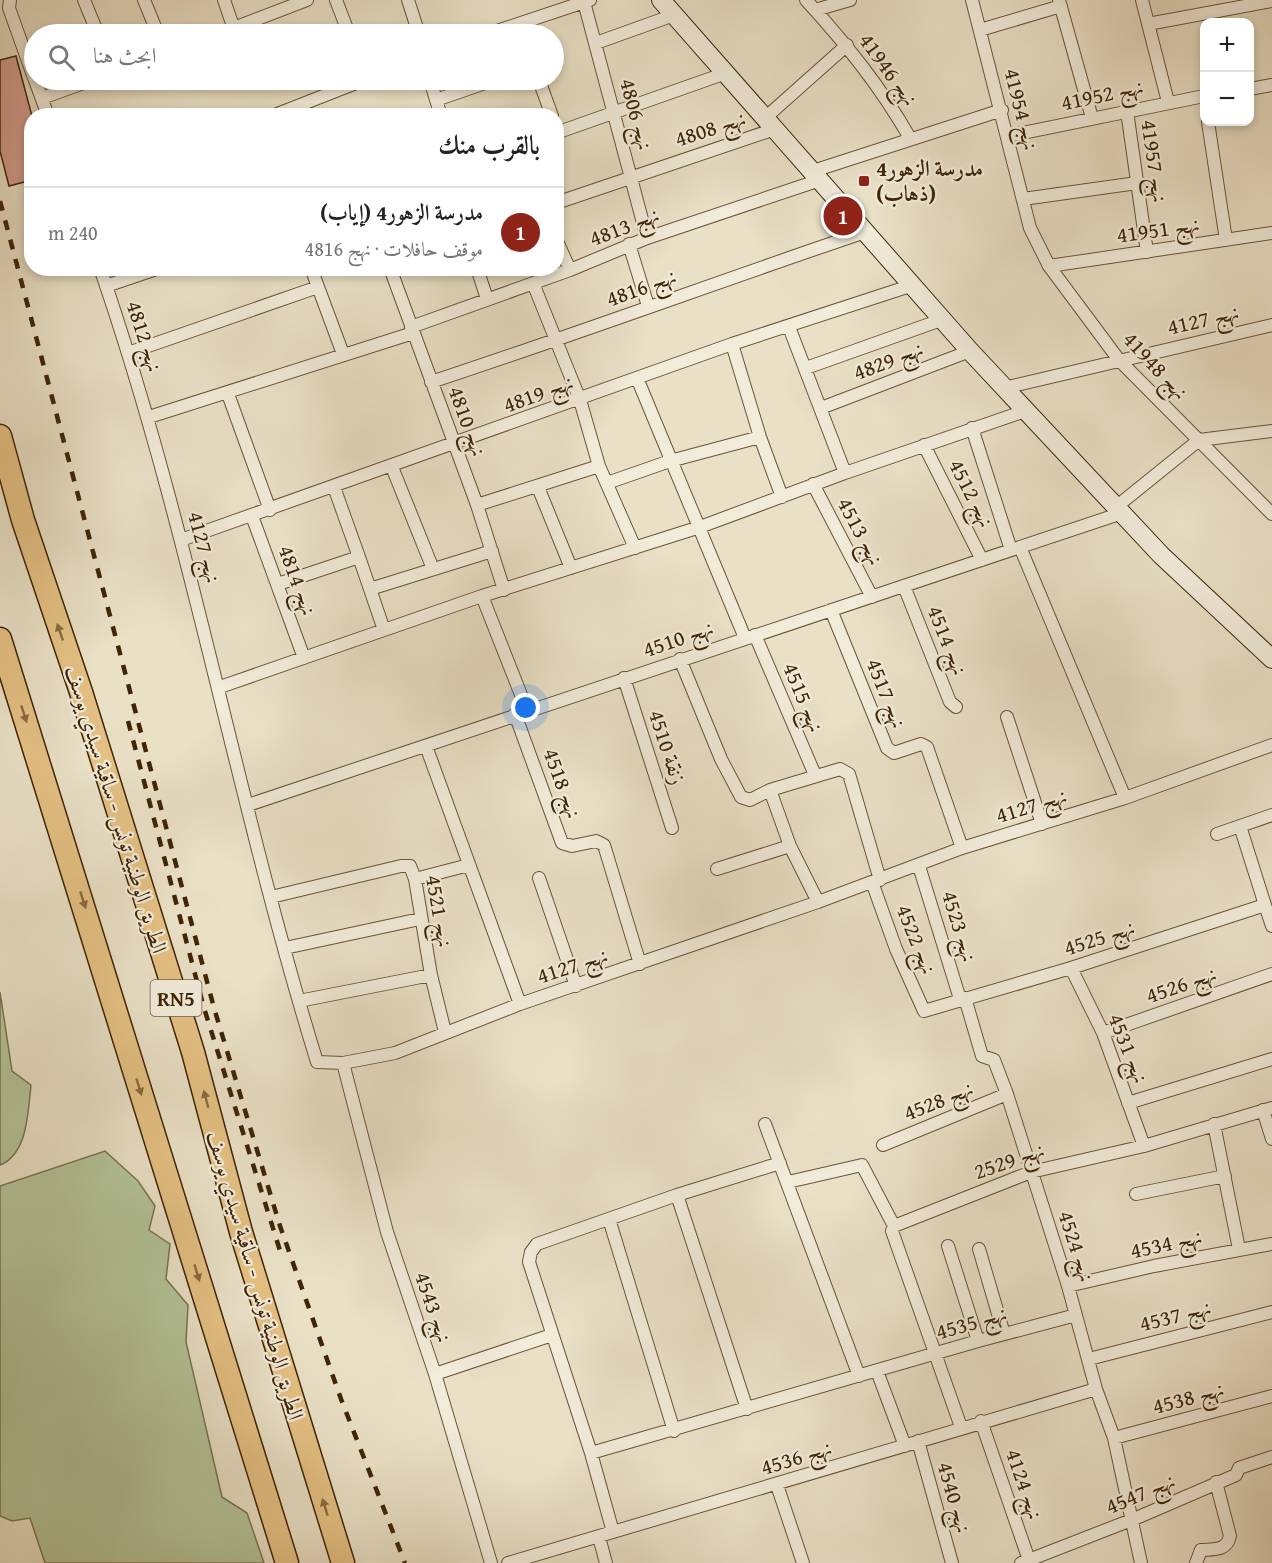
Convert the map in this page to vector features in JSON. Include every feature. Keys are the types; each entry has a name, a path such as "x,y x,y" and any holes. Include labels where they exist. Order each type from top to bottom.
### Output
{"highway":[{"name":"الطريق الوطنية تونس - ساقية سيدي يوسف","path":"0,436 23,520 81,692 193,1052 244,1243 343,1563"},
{"name":"RN5","path":"0,639 287,1563"}],"main road":[{"path":"661,0 817,176 910,286 1025,411 1211,603 1272,659"}],"street":[{"path":"10,0 9,8 24,49"},
{"path":"84,0 94,24"},
{"path":"144,0 154,24"},
{"path":"224,0 232,24"},
{"path":"247,24 307,0"},
{"path":"336,0 345,24"},
{"path":"408,0 416,24"},
{"name":"نهج 41946","path":"806,0 848,45 884,92 910,138"},
{"path":"816,10 850,0"},
{"name":"نهج 41954","path":"972,0 1002,110 1030,228"},
{"path":"1142,0 1168,102"},
{"path":"533,24 587,1"},
{"name":"نهج 4806","path":"587,1 596,44 647,238"},
{"path":"1148,24 1272,1"},
{"path":"980,30 1060,3 1092,118"},
{"path":"596,44 674,15"},
{"path":"770,124 848,45"},
{"path":"564,128 726,73"},
{"path":"1254,88 1272,86"},
{"path":"39,90 45,108"},
{"path":"42,98 64,90"},
{"path":"292,108 338,90"},
{"path":"433,90 438,108"},
{"path":"436,100 465,90"},
{"path":"543,90 549,108"},
{"name":"نهج 41952","path":"1008,136 1168,102 1200,98"},
{"path":"817,176 910,138 1002,110"},
{"name":"نهج 41957","path":"1127,111 1147,252"},
{"name":"نهج 4808","path":"564,200 770,124"},
{"path":"1209,126 1226,240"},
{"name":"نهج 4813","path":"564,272 629,244 817,176"},
{"path":"1023,199 1137,183"},
{"name":"نهج 41948","path":"1030,228 1049,266 1119,360 1272,514"},
{"name":"نهج 4816","path":"431,382 556,341 648,306 865,232"},
{"name":"نهج 41951","path":"1049,266 1272,233"},
{"path":"629,244 648,306"},
{"path":"564,257 570,270"},
{"name":"نهج 4812","path":"103,276 149,417"},
{"path":"106,286 135,276"},
{"path":"314,276 343,354"},
{"name":"نهج 4810","path":"393,276 453,446 477,505 504,590"},
{"path":"480,276 488,299"},
{"name":"نهج 4813","path":"149,417 228,394 412,330 553,276"},
{"path":"533,283 580,400 599,466 635,548"},
{"name":"نهج 4819","path":"181,540 453,446 732,344 910,286"},
{"path":"128,353 318,287"},
{"path":"806,368 941,320"},
{"name":"نهج 4127","path":"1004,388 1272,325"},
{"path":"789,327 845,472"},
{"path":"732,344 760,437 782,497"},
{"name":"نهج 4829","path":"821,408 970,351"},
{"name":"نهج 4515","path":"637,378 670,461 815,775"},
{"path":"228,394 270,510"},
{"path":"220,687 482,596 700,527 845,472 1025,411"},
{"name":"نهج 4127","path":"149,417 220,687 271,897 317,1062 343,1063 395,1053 520,1004 818,902 962,848 1125,798 1272,745"},
{"path":"972,428 1016,549 1125,798"},
{"path":"1119,510 1199,440 1272,431"},
{"path":"607,483 670,461 760,437"},
{"name":"نهج 4512","path":"924,445 982,560"},
{"path":"477,505 599,466"},
{"path":"392,467 433,569"},
{"name":"نهج 4513","path":"813,484 872,597"},
{"path":"538,487 571,568"},
{"path":"334,488 384,630"},
{"name":"نهج 4510","path":"248,805 680,659 1016,549 1119,510"},
{"name":"نهج 4814","path":"252,516 304,658"},
{"path":"370,589 492,551"},
{"path":"278,584 359,556"},
{"name":"نهج 4514","path":"904,586 950,702 956,706"},
{"name":"نهج 4518","path":"482,596 562,843 572,846 596,841 604,845 640,964"},
{"name":"نهج 4517","path":"831,610 887,748 894,753 921,744 928,750 962,848"},
{"path":"680,659 721,759 741,797 750,800 770,790 815,775"},
{"name":"زنقة 4510","path":"624,678 672,828"},
{"path":"1006,717 1042,824"},
{"path":"426,746 520,1004"},
{"name":"نهج 4522","path":"815,775 840,769 849,774 896,949 924,1011"},
{"path":"770,790 790,846 818,902"},
{"path":"1217,834 1272,815"},
{"path":"1240,826 1272,926"},
{"path":"717,870 790,846"},
{"path":"415,879 469,865"},
{"name":"نهج 4521","path":"271,897 401,866 410,866 415,879 420,919 445,1032"},
{"name":"نهج 4523","path":"919,866 962,998"},
{"path":"539,878 576,986"},
{"name":"نهج 4525","path":"924,1011 962,998 1071,968 1265,905"},
{"path":"285,948 420,919"},
{"name":"نهج 4531","path":"1071,968 1103,1034 1144,1146"},
{"name":"نهج 4526","path":"1103,1034 1272,974"},
{"path":"299,1001 431,975"},
{"name":"نهج 4524","path":"962,998 982,1056 994,1060 1008,1094 1068,1286 1096,1389 1114,1438 1134,1519 1142,1563"},
{"path":"1128,1103 1272,1059"},
{"name":"نهج 4543","path":"343,1063 387,1232 435,1374 491,1563"},
{"name":"نهج 4528","path":"884,1145 1008,1094"},
{"path":"1268,1109 1272,1139"},
{"name":"نهج 2529","path":"894,1226 1031,1172 1144,1146 1268,1109"},
{"path":"765,1124 860,1376"},
{"path":"1214,1124 1239,1249"},
{"path":"613,1532 591,1453 529,1262 531,1252 537,1244 676,1195 780,1163"},
{"path":"788,1182 862,1165 894,1226 892,1231 938,1354 961,1427"},
{"path":"1136,1194 1225,1176"},
{"path":"676,1195 747,1409"},
{"path":"609,1219 674,1431"},
{"name":"نهج 4534","path":"1068,1286 1272,1244"},
{"path":"948,1246 978,1341"},
{"path":"979,1249 1004,1334"},
{"name":"نهج 4537","path":"1089,1359 1272,1311"},
{"name":"نهج 4535","path":"591,1453 674,1431 978,1341 1076,1315"},
{"path":"435,1374 552,1335"},
{"path":"877,1371 905,1446"},
{"name":"نهج 4536","path":"508,1563 777,1485 981,1421 1096,1389"},
{"name":"نهج 4538","path":"1114,1438 1272,1396"},
{"name":"نهج 4124","path":"981,1421 1027,1562"},
{"name":"نهج 4540","path":"918,1441 952,1563"},
{"name":"نهج 4547","path":"1027,1562 1236,1475 1239,1468 1272,1457"},
{"path":"1196,1563 1201,1550 1223,1548 1230,1536 1216,1482"},
{"path":"777,1485 803,1563"},
{"path":"599,1537 606,1563"}],"green space":[{"path":"0,992 12,1071 31,1085 25,1131 21,1142 16,1152 0,1165"},
{"path":"105,1151 138,1181 155,1206 149,1230 170,1244 166,1279 188,1305 186,1342 222,1497 247,1513 264,1563 45,1563 30,1518 12,1521 0,1516 0,1186"}],"building":[{"path":"16,56 30,108 24,108 24,182 9,186 0,151 0,60"}],"railway":[{"path":"0,201 214,1008 280,1226 341,1399 405,1563"},
{"path":"128,721 204,1008 282,1257"}],"place":[{"name":"مدرسة الزهور4 (ذهاب)","path":"864,181"},
{"name":"مدرسة الزهور4 (إياب)","path":"843,216"}]}
